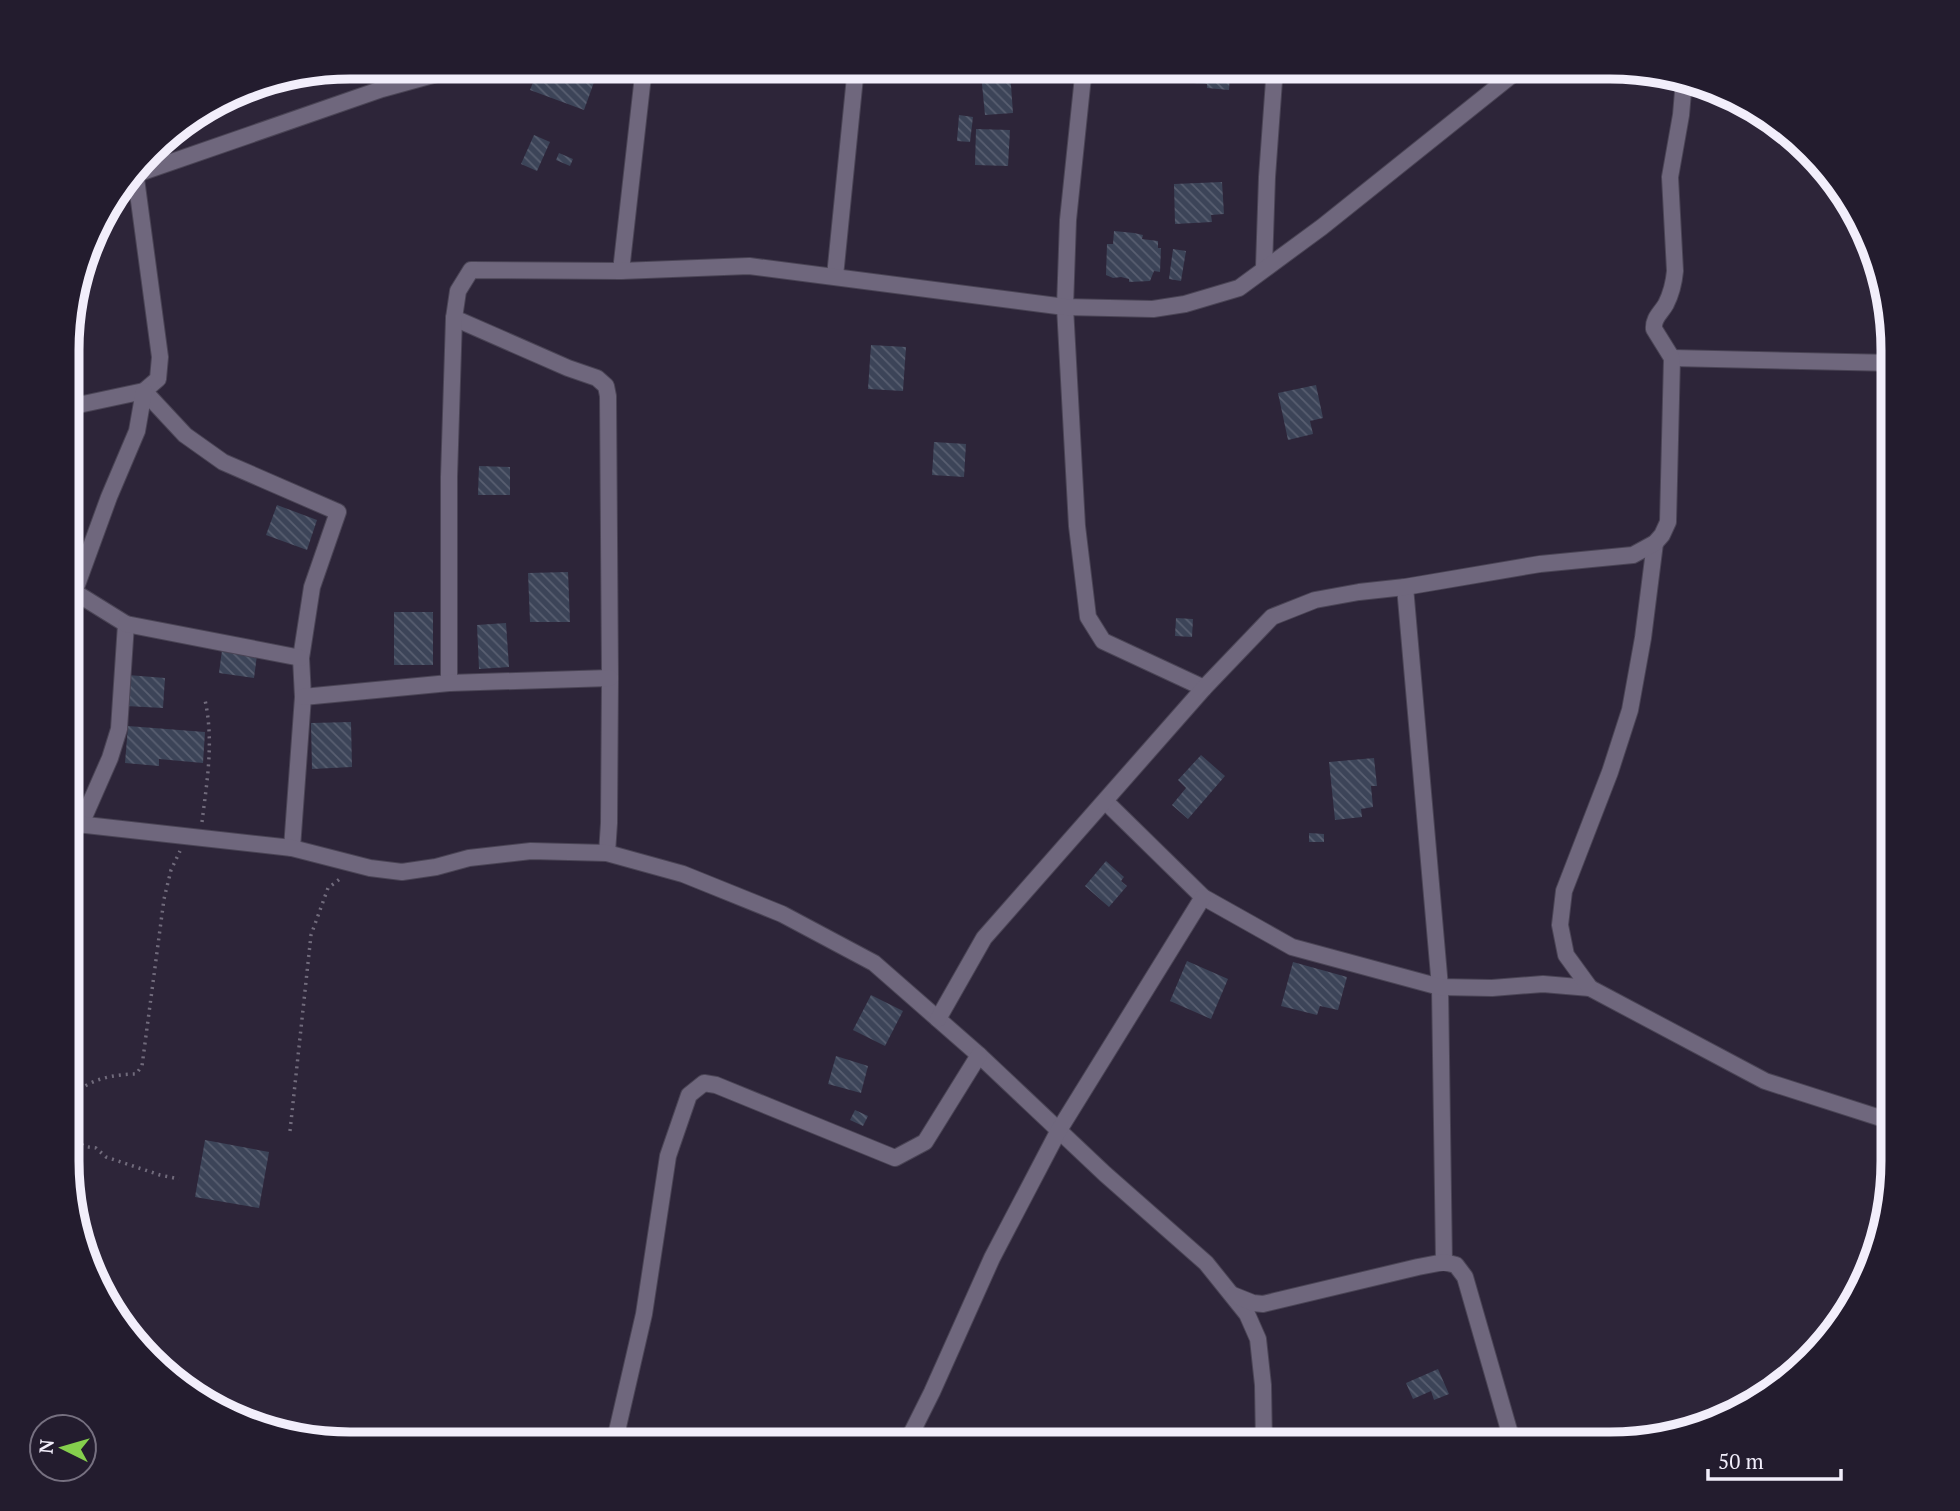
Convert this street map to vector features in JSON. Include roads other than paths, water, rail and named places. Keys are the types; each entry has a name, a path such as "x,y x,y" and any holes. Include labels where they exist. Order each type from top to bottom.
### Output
{"street":[{"path":"148,169 417,79"},
{"path":"621,271 643,79"},
{"path":"835,276 855,79"},
{"path":"1083,79 1068,220 1065,307 1077,526 1088,617 1103,641 1204,688"},
{"path":"1264,267 1274,79"},
{"path":"449,683 449,477 454,318 458,291 471,270 621,271 749,266 1065,307 1153,309 1185,304 1239,288 1264,267 1322,227 1507,79"},
{"path":"938,1019 948,997 984,938 1204,688 1272,617 1315,600 1540,564 1633,555 1655,543 1662,535 1668,522 1672,358 1653,324 1673,286 1675,271 1670,177 1683,89"},
{"path":"79,405 144,391 159,379 160,358 135,184"},
{"path":"454,318 597,378 606,386 610,678 607,853"},
{"path":"1672,358 1881,363"},
{"path":"79,570 137,431 144,391"},
{"path":"144,391 185,435 223,463 338,512 312,587 301,658 303,697 292,848"},
{"path":"1590,988 1566,955 1560,925 1564,891 1610,772 1630,710 1643,638 1655,543"},
{"path":"1405,587 1440,987 1444,1262"},
{"path":"79,595 126,624 301,658"},
{"path":"79,816 110,758 119,729 126,624"},
{"path":"303,697 449,683 610,678"},
{"path":"1106,802 1203,897 1292,947 1440,987 1492,988 1543,984 1590,988 1765,1081 1881,1118"},
{"path":"79,824 292,848 370,868 402,872 469,858 531,851 607,853 683,874 782,914 874,963 979,1055 1105,1174 1206,1263 1247,1314 1258,1339 1263,1432"},
{"path":"912,1432 992,1258 1059,1130 1203,897"},
{"path":"617,1432 644,1314 668,1156 690,1096 704,1083 716,1085 895,1158 925,1142 979,1055"},
{"path":"1233,1295 1263,1304 1444,1262 1456,1265 1465,1277 1510,1432"}]}
